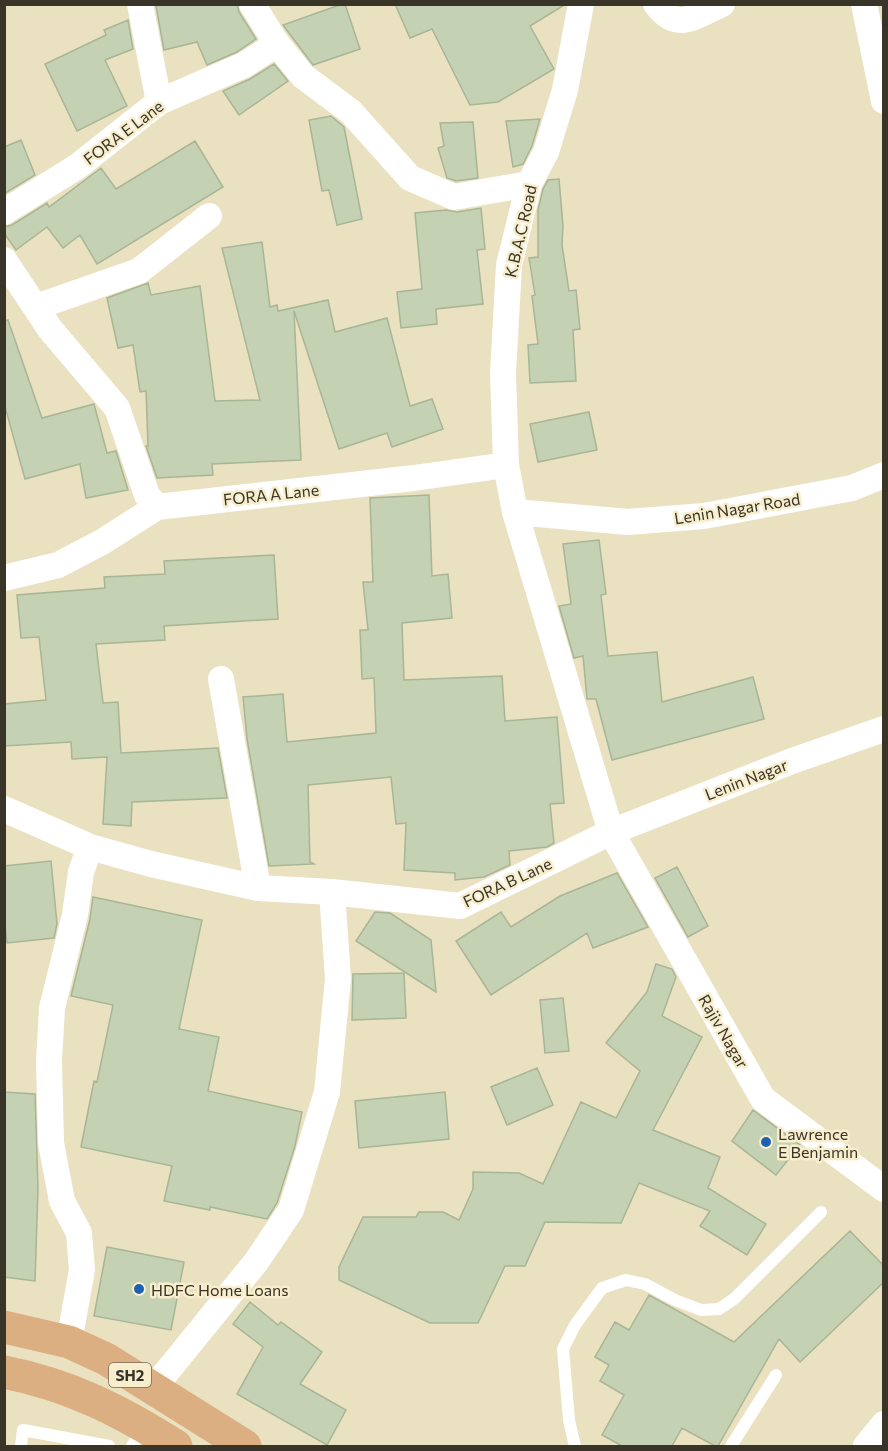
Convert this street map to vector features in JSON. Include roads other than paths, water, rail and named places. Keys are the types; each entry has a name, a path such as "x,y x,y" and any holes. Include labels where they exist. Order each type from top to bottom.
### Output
{"main road":[{"name":"SH2","path":"4,1327 69,1342 106,1359 152,1390 245,1446"},
{"path":"4,1372 80,1393 139,1436 176,1446"}],"street":[{"path":"140,4 159,102"},
{"path":"252,4 277,44 303,76 351,112 410,178 454,197 529,184"},
{"name":"K.B.A.C Road","path":"506,465 503,373 508,265 529,184 546,152 565,90 581,4"},
{"path":"656,4 665,16 675,20 685,20 722,4"},
{"path":"864,4 884,101"},
{"name":"FORA E Lane","path":"4,212 78,166 159,102 244,65 277,44"},
{"path":"36,307 139,271 209,216"},
{"path":"4,260 50,329 117,408 147,495 157,507"},
{"path":"506,465 515,512 610,832"},
{"name":"FORA A Lane","path":"4,578 58,564 102,542 157,507 414,478 506,465"},
{"name":"Lenin Nagar Road","path":"515,512 628,522 704,516 852,488 884,475"},
{"path":"221,680 258,888"},
{"name":"Lenin Nagar","path":"610,832 792,761 884,729"},
{"name":"FORA B Lane","path":"4,809 90,847 151,864 258,888 332,892 460,906 610,832"},
{"name":"Rajiv Nagar","path":"610,832 763,1100 884,1189"},
{"path":"69,1342 82,1270 79,1233 62,1201 51,1143 49,1061 52,1008 75,915 81,872 90,847"},
{"path":"152,1390 256,1262 291,1210 327,1092 338,979 332,892"},
{"path":"866,1446 884,1424"}],"lane":[{"path":"575,1446 567,1401 562,1349 575,1325 602,1288 626,1280 645,1284 675,1300 701,1310 719,1309 734,1299 821,1212"},
{"path":"731,1446 776,1375"},
{"path":"21,1446 23,1430 109,1446"}],"place":[{"name":"Lawrence E Benjamin","path":"766,1142"},
{"name":"HDFC Home Loans","path":"139,1289"}]}
